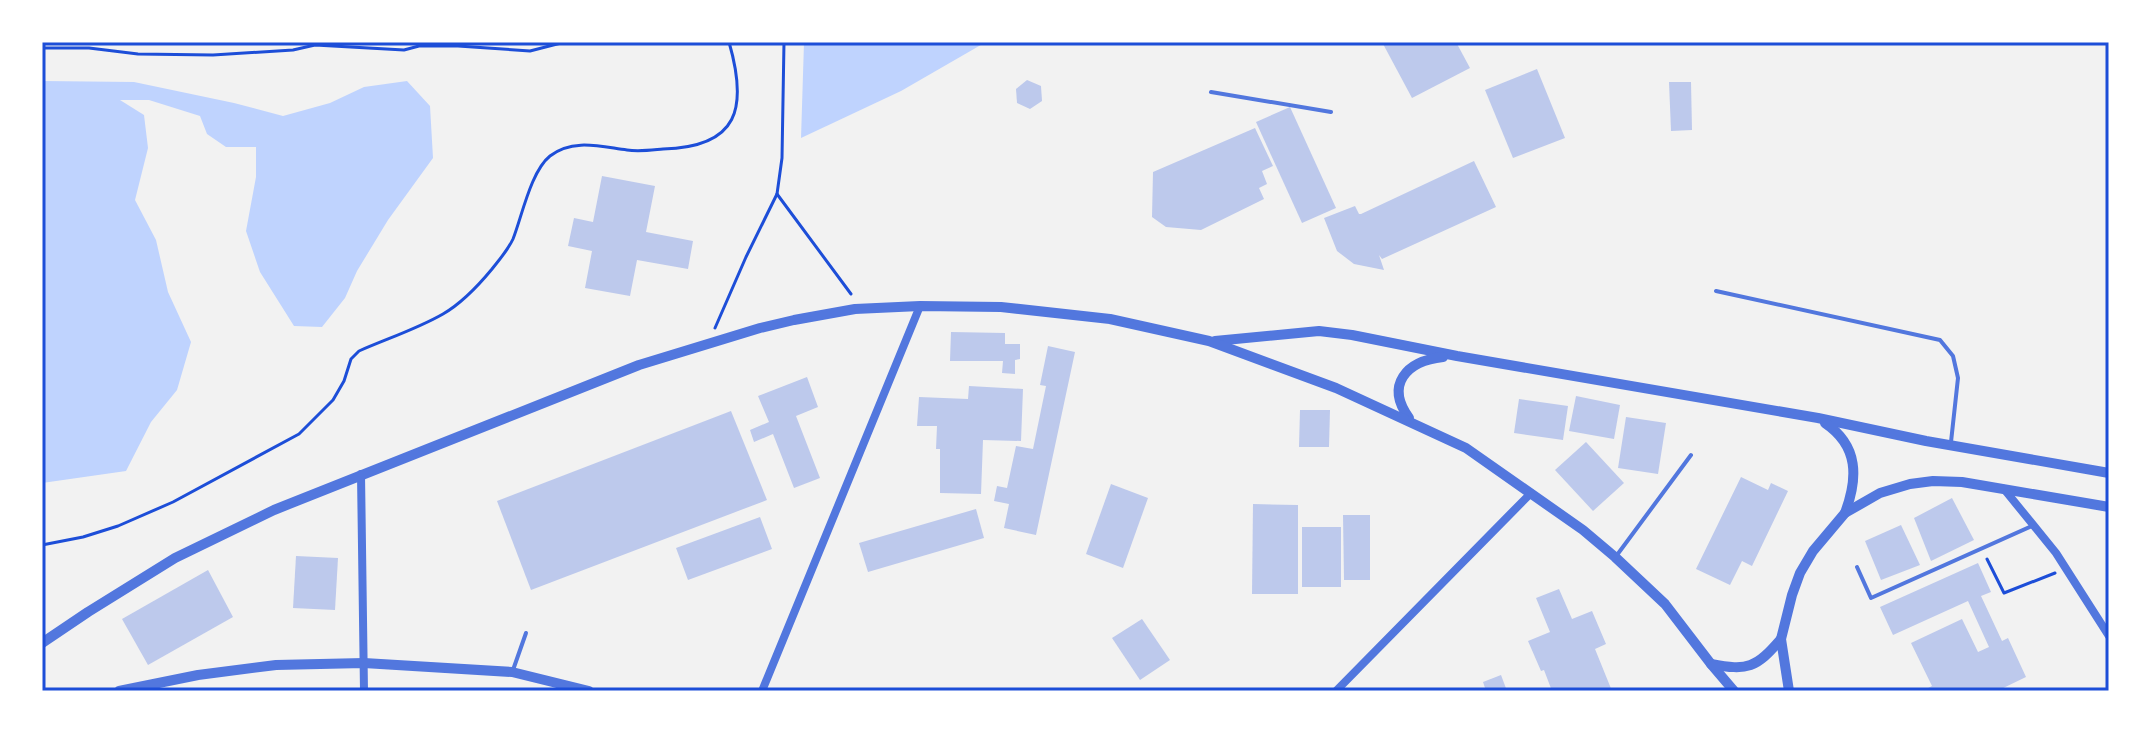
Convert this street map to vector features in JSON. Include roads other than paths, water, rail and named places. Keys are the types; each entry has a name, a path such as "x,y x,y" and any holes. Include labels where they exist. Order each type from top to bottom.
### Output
{"street":[{"path":"762,691 920,306"},
{"path":"42,643 175,558 274,510 639,365 794,320 855,309 1001,307 1110,319 1209,341 1336,388 1466,448 1583,530 1615,557 1665,604 1734,691"},
{"path":"1209,341 1319,331 1818,418 2109,473"},
{"path":"1410,421 1399,399 1399,384 1405,374 1415,364 1428,359 1457,356"},
{"path":"1789,691 1781,639 1792,595 1813,551 1845,513 1853,491 1852,458 1846,444 1836,430 1818,418"},
{"path":"361,474 364,691"},
{"path":"1845,513 1880,493 1933,481 2003,488 2109,507"},
{"path":"2003,488 2066,568 2109,636"},
{"path":"1336,691 1531,493"},
{"path":"1711,664 1736,669 1751,666 1766,657 1781,639"},
{"path":"119,691 198,675 276,665 364,663 512,672 589,691"}],"lane":[{"path":"1211,92 1331,112"},
{"path":"1716,291 1940,340 1953,356 1958,378 1951,445"},
{"path":"1615,557 1691,455"},
{"path":"1857,567 1871,598 2034,525"},
{"path":"512,672 526,633"}],"water":[{"path":"804,42 986,42 901,91 801,138"},
{"path":"42,81 134,82 283,116 330,103 364,87 407,81 430,106 433,158 388,220 357,271 345,298 322,327 294,326 260,272 246,231 256,177 256,147 226,147 207,134 200,116 149,100 120,100 144,115 148,148 135,200 156,240 168,292 191,342 177,390 151,422 126,471 42,483"}]}
